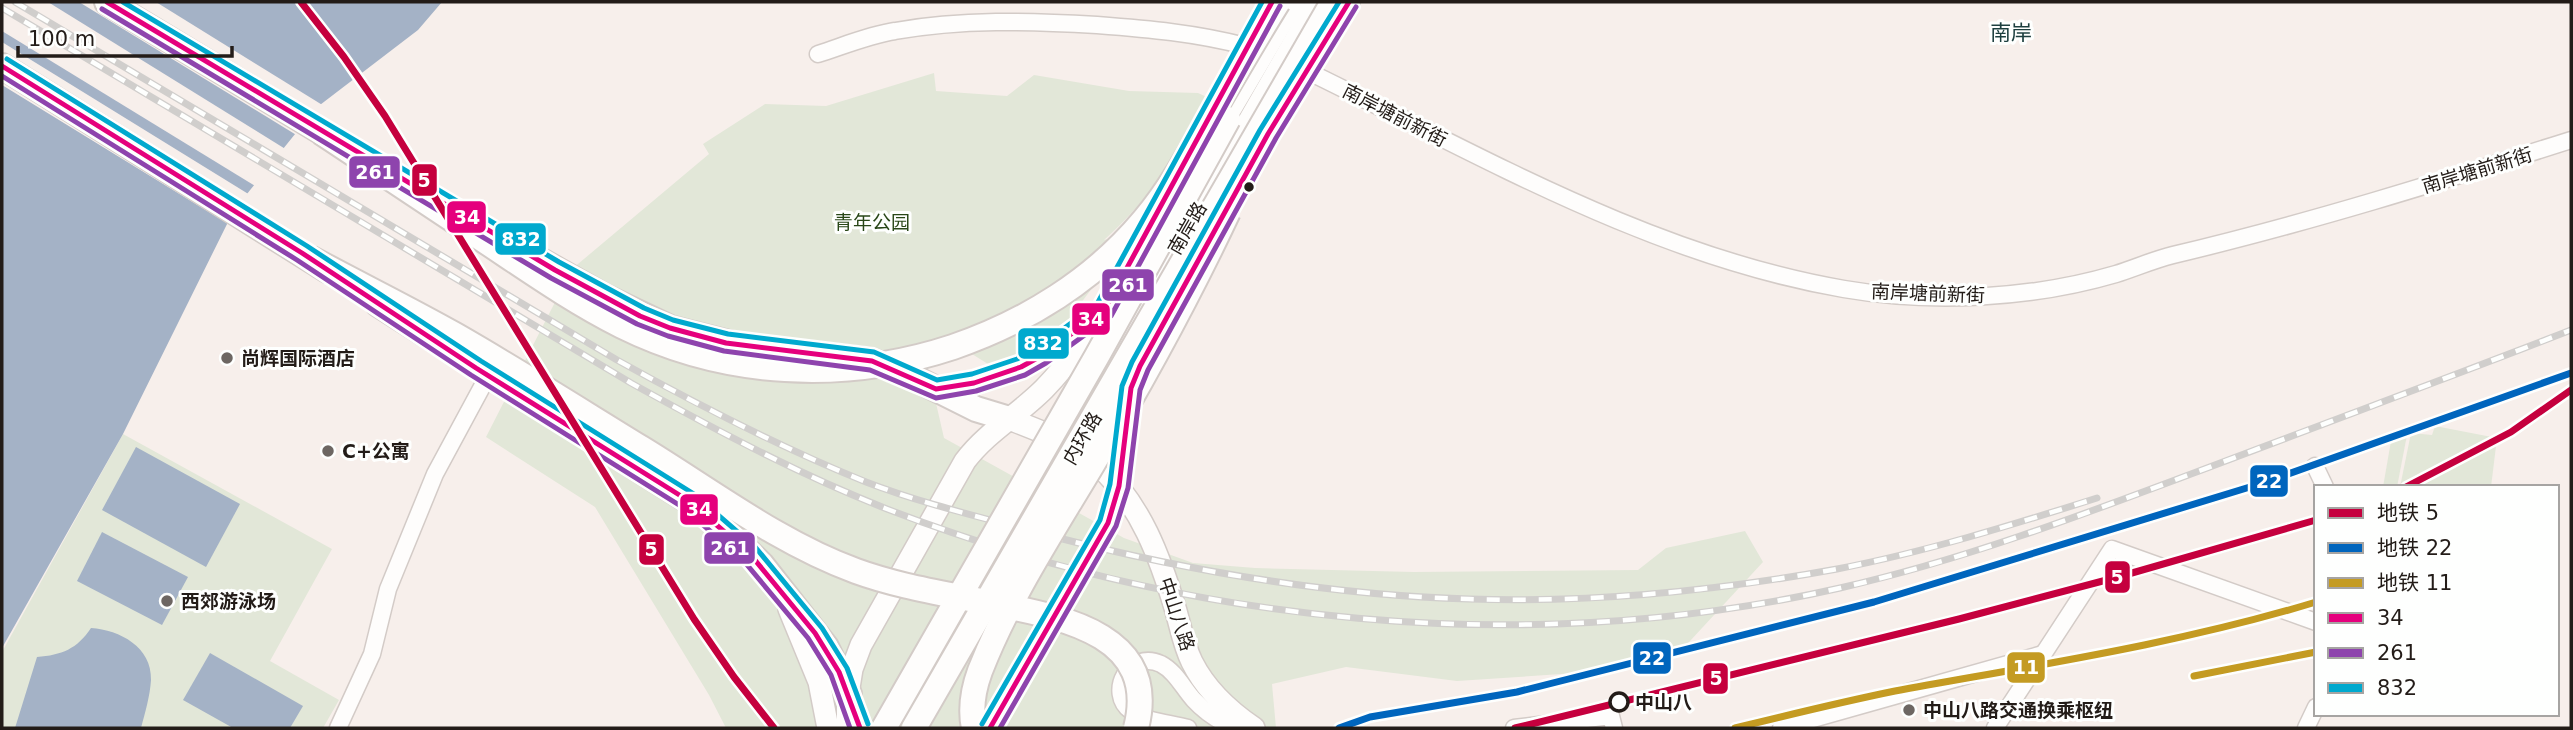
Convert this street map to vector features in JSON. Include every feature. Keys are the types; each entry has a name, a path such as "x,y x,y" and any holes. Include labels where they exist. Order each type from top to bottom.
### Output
{"highway":[{"path":"107,2 555,270 640,316 670,328 726,343 872,361 976,409 1009,419"},
{"path":"321,132 545,281 600,314 644,336 703,357 789,371 900,362 985,336 1023,319 1059,296 1126,239 1143,222 1171,183 1278,2"},
{"name":"内环路","path":"884,728 1090,368 1294,2"},
{"name":"内环路","path":"914,728 1271,93 1332,2"},
{"path":"2,66 310,258 476,368 689,502 737,541 778,585 825,647 849,694 838,728"},
{"path":"974,728 973,694 994,639 1196,280 1271,93"},
{"path":"310,258 454,335 817,555 881,579 1061,618 1097,634 1123,655 1134,676 1140,713 1136,728"}],"main road":[{"path":"936,389 996,377 1021,367 1041,356 1104,310 1245,46 1272,2"},
{"name":"南岸路","path":"849,694 852,669 861,645 965,461 986,436 1045,388 1067,362 1182,195 1294,2"},
{"name":"南岸路","path":"1098,466 1094,406 1098,390 1124,338 1226,159 1271,93 1317,2"},
{"path":"990,728 1108,523 1119,486 1127,409 1140,366 1268,134 1349,2"},
{"path":"1271,93 1307,71"},
{"path":"1226,159 1268,134"},
{"name":"中山八路","path":"1009,419 1081,452 1119,486 1144,524 1159,560 1193,664 1221,701 1254,728"},
{"path":"778,585 811,657 838,728"},
{"path":"849,694 860,728"}],"street":[{"path":"818,54 892,31 961,23 1044,22 1147,29 1186,33 1245,46"},
{"name":"南岸塘前新街","path":"1307,71 1470,154 1668,240 1755,269 1844,289 1882,294 1988,296 2107,276 2144,262 2365,205 2571,140"},
{"path":"1067,362 1077,381 1098,390"},
{"path":"338,728 372,654 388,589 435,474 483,386"},
{"path":"2315,466 2324,485"},
{"path":"1995,728 2112,549 2314,621"},
{"path":"1781,728 2043,654"},
{"path":"1188,728 1143,717 1126,706 1121,687 1131,666 1148,661 1159,663 1171,670 1194,699 1214,718 1234,728"},
{"path":"2306,728 2314,711"},
{"path":"1514,728 1611,716 1614,728"}],"green space":[{"name":"青年公园","path":"934,73 936,91 1007,96 1034,75 1129,91 1198,93 1209,98 1163,174 1135,209 1104,240 1134,232 1069,319 996,369 972,354 927,364 944,438 1124,538 1193,563 1255,568 1414,572 1638,570 1666,548 1745,531 1763,562 1666,667 1457,681 1346,667 1272,684 1276,728 726,728 709,695 595,507 486,437 572,269 709,154 703,144 765,104 826,106"},
{"path":"2435,426 2497,438 2491,485 2400,485 2411,433 2432,435"},
{"name":"西郊游泳场","path":"123,434 332,549 270,661 339,700 323,728 2,728 2,652"},
{"path":"2407,435 2397,485 2383,485 2391,441"}],"water":[{"path":"2,2 442,2 418,30 316,108 234,210 123,434 2,648"},
{"path":"136,447 240,504 206,567 102,510"},
{"path":"102,532 188,577 162,625 77,581"},
{"path":"91,628 113,632 123,637 132,642 146,658 151,680 141,728 15,728 37,657 68,650"},
{"path":"210,653 303,706 290,728 233,728 183,700"}],"pier":[{"path":"2,2 48,2 287,150 257,187 2,31"},
{"path":"79,2 156,2 324,106 298,136"},
{"path":"2,42 250,195 230,225 2,85"}],"railway":[{"path":"15,2 617,360 740,425 834,469 888,490 1095,547 1254,578 1361,592 1415,597 1515,600 1607,597 1746,584 1837,569 1936,546 2097,498"},
{"path":"2,8 631,383 789,466 887,509 1001,548 1118,580 1237,603 1358,618 1479,625 1601,622 1721,610 1840,588 1932,564 2066,520 2571,330"}],"metro line":[{"name":"5","path":"301,2 385,116 694,619 774,728"},
{"name":"22","path":"1339,728 1370,717 1517,692 1874,602 2263,483 2571,373"},
{"name":"5","path":"2410,485 2511,432 2571,390"},
{"name":"5","path":"1515,728 1959,619 2314,521"},
{"name":"11","path":"1735,728 1895,691 2160,642 2314,603"},
{"name":"11","path":"2194,676 2314,652"}],"transit line":[{"name":"34","path":"107,2 555,270 640,316 670,328 726,343 872,361 936,389 974,383 1021,367 1041,356 1104,310 1272,2"},
{"name":"832","path":"123,2 559,262 644,308 673,320 728,334 874,352 937,380 972,374 1017,359 1036,349 1097,304 1262,2"},
{"name":"832","path":"982,724 1100,520 1110,484 1122,386 1132,362 1260,130 1339,2"},
{"name":"34","path":"990,728 1108,523 1119,486 1131,388 1140,366 1268,134 1349,2"},
{"name":"261","path":"102,9 551,278 637,324 668,336 724,351 870,370 936,398 976,391 1025,375 1111,316 1280,6"},
{"name":"261","path":"1000,728 1116,526 1128,488 1140,390 1148,370 1276,138 1356,7"},
{"name":"832","path":"7,59 307,246 481,361 694,494 756,548 822,628 847,668 868,724"},
{"name":"34","path":"2,66 302,253 476,368 689,501 750,554 815,633 839,672 860,728"},
{"name":"261","path":"2,76 297,260 471,375 684,508 743,560 808,638 831,675 850,728"}],"place":[{"name":"尚辉国际酒店","path":"227,358"},
{"name":"C+公寓","path":"328,451"},
{"name":"西郊游泳场","path":"167,601"},
{"name":"中山八","path":"1619,702"},
{"name":"中山八路交通换乘枢纽","path":"1909,710"}],"district":[{"name":"南岸","path":"2011,33"}]}
